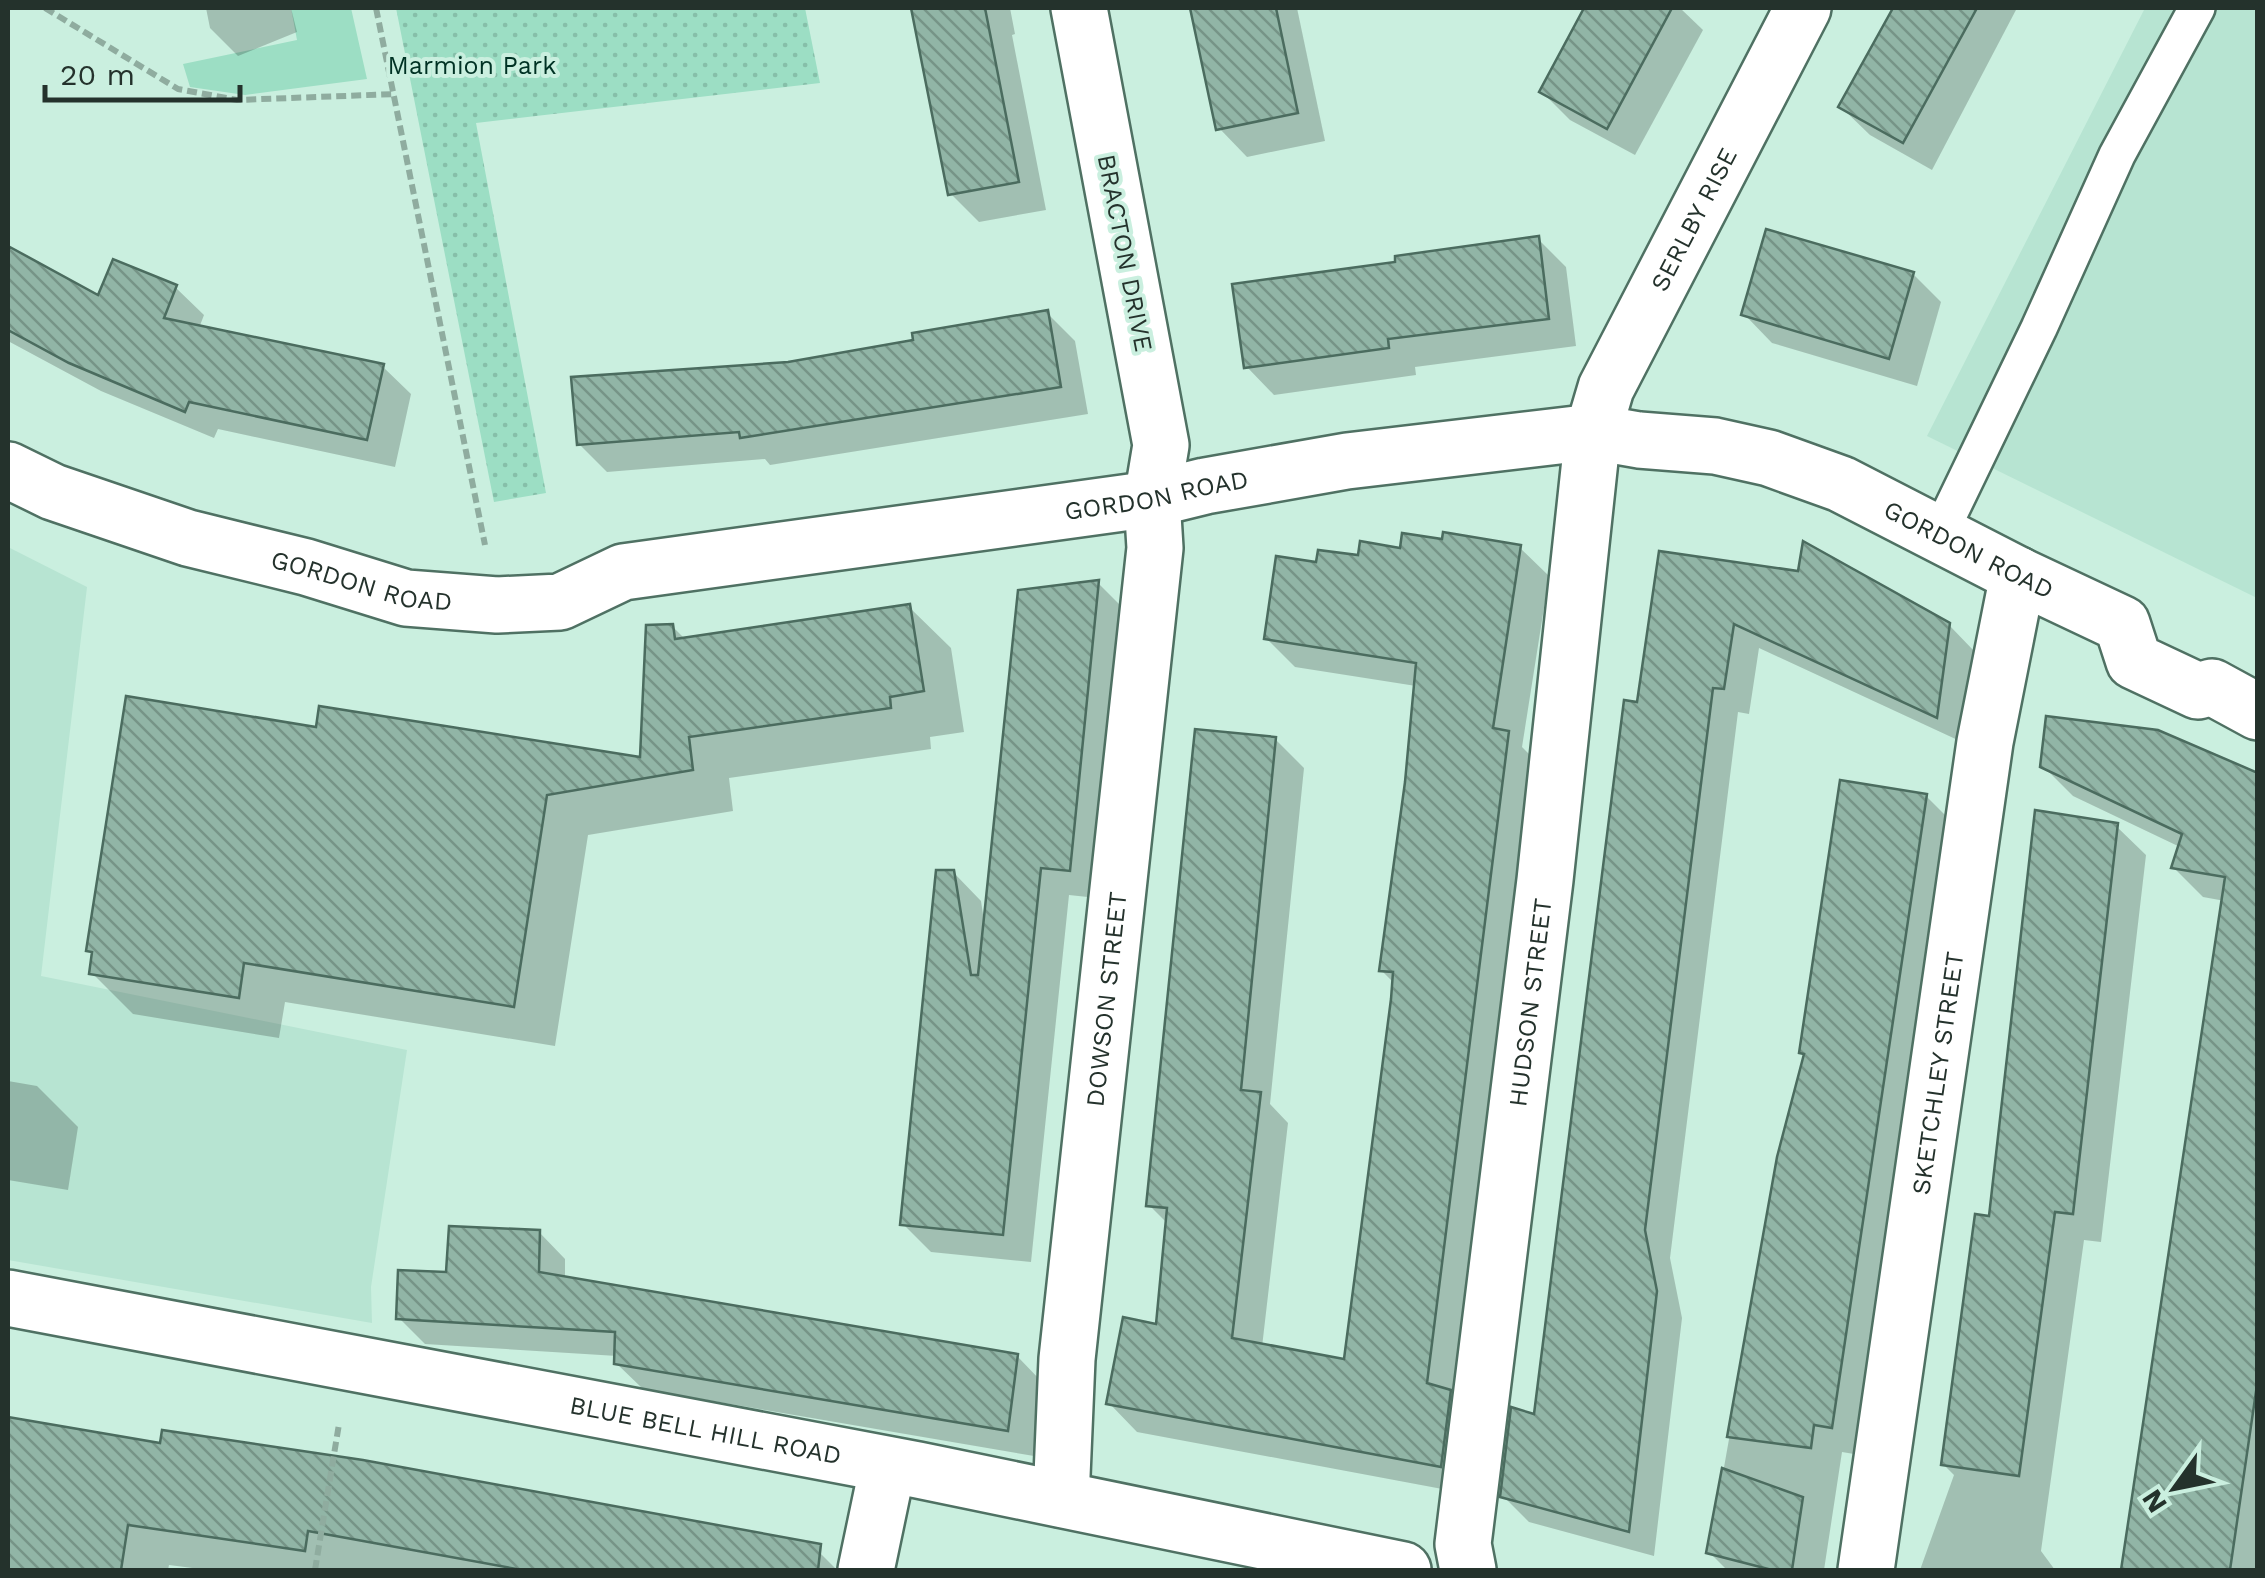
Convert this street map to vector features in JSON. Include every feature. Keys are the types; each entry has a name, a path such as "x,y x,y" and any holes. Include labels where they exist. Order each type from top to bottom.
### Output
{"street":[{"name":"BRACTON DRIVE","path":"1079,8 1161,444 1152,499"},
{"name":"SERLBY RISE","path":"1593,432 1606,388 1803,8"},
{"name":"GORDON ROAD","path":"8,470 53,492 188,538 306,567 406,598 497,606 560,602 623,572 1152,499 1347,461 1593,432 1716,446 1768,458 1842,484 2018,576 2122,624 2134,661 2198,691 2212,687 2258,712"},
{"name":"HUDSON STREET","path":"1468,1570 1463,1544 1538,938 1593,432"},
{"name":"DOWSON STREET","path":"1062,1499 1067,1359 1154,548 1152,499"},
{"name":"SKETCHLEY STREET","path":"1866,1570 1985,742 2018,576"},
{"name":"BLUE BELL HILL ROAD","path":"8,1298 888,1465 1403,1570"},
{"path":"866,1570 888,1465"}],"lane":[{"path":"1940,535 2117,155 2197,8"}],"path":[{"path":"46,8 178,88 238,100 396,94"},
{"path":"376,8 497,606"},
{"path":"315,1570 348,1361"}],"shaded area":[{"path":"2145,8 2257,8 2257,598 1927,436"},
{"path":"8,547 87,587 41,976 407,1050 371,1287 372,1323 8,1260"}],"green space":[{"path":"291,8 351,8 367,79 245,95 190,87 183,64 297,40"},
{"name":"Marmion Park","path":"396,8 805,8 820,83 476,123 546,493 494,502"}],"building":[{"path":"911,8 985,8 1019,182 948,195"},
{"path":"1190,8 1276,8 1298,113 1216,130"},
{"path":"1584,8 1672,8 1607,129 1539,92"},
{"path":"1893,8 1977,8 1903,143 1838,107"},
{"path":"1766,229 1914,272 1889,359 1741,315"},
{"path":"1539,236 1549,319 1388,339 1389,348 1244,368 1232,284 1395,262 1395,256"},
{"path":"8,246 98,295 113,259 177,285 164,318 384,364 367,440 189,402 185,412 69,363 8,330"},
{"path":"1048,310 1061,387 740,438 739,432 577,445 571,377 788,362 913,340 912,333"},
{"path":"1443,532 1521,545 1493,728 1509,731 1427,1383 1451,1390 1441,1467 1106,1404 1123,1317 1156,1324 1167,1208 1146,1206 1195,729 1276,737 1241,1090 1261,1092 1232,1338 1344,1359 1391,999 1393,972 1379,971 1405,782 1416,663 1264,639 1276,556 1316,562 1318,550 1358,555 1360,541 1400,548 1402,533 1442,539"},
{"path":"1803,541 1950,623 1937,718 1734,624 1724,689 1713,688 1645,1230 1657,1291 1629,1532 1500,1497 1511,1407 1534,1414 1624,700 1637,702 1659,551 1798,571"},
{"path":"1099,580 1070,871 1041,868 1003,1235 900,1225 936,870 954,870 971,975 978,975 1018,590"},
{"path":"910,604 924,691 890,697 891,708 689,737 693,770 547,795 514,1007 244,963 239,998 89,974 92,952 86,951 126,696 316,727 319,706 640,757 646,625 673,624 675,639"},
{"path":"2046,716 2158,730 2258,773 2258,1378 2230,1570 2121,1570 2225,877 2171,868 2182,834 2040,767"},
{"path":"1840,780 1927,794 1832,1428 1814,1425 1811,1448 1727,1437 1777,1157 1804,1054 1799,1053"},
{"path":"2035,810 2118,823 2073,1214 2055,1212 2019,1476 1941,1465 1975,1214 1989,1216"},
{"path":"449,1226 540,1230 539,1272 1018,1354 1008,1431 614,1364 615,1332 396,1319 398,1270 446,1272"},
{"path":"8,1417 160,1443 162,1430 363,1460 821,1544 818,1570 522,1570 308,1531 305,1551 128,1525 121,1570 8,1570"},
{"path":"1722,1468 1803,1497 1792,1570 1772,1570 1706,1553"}]}
